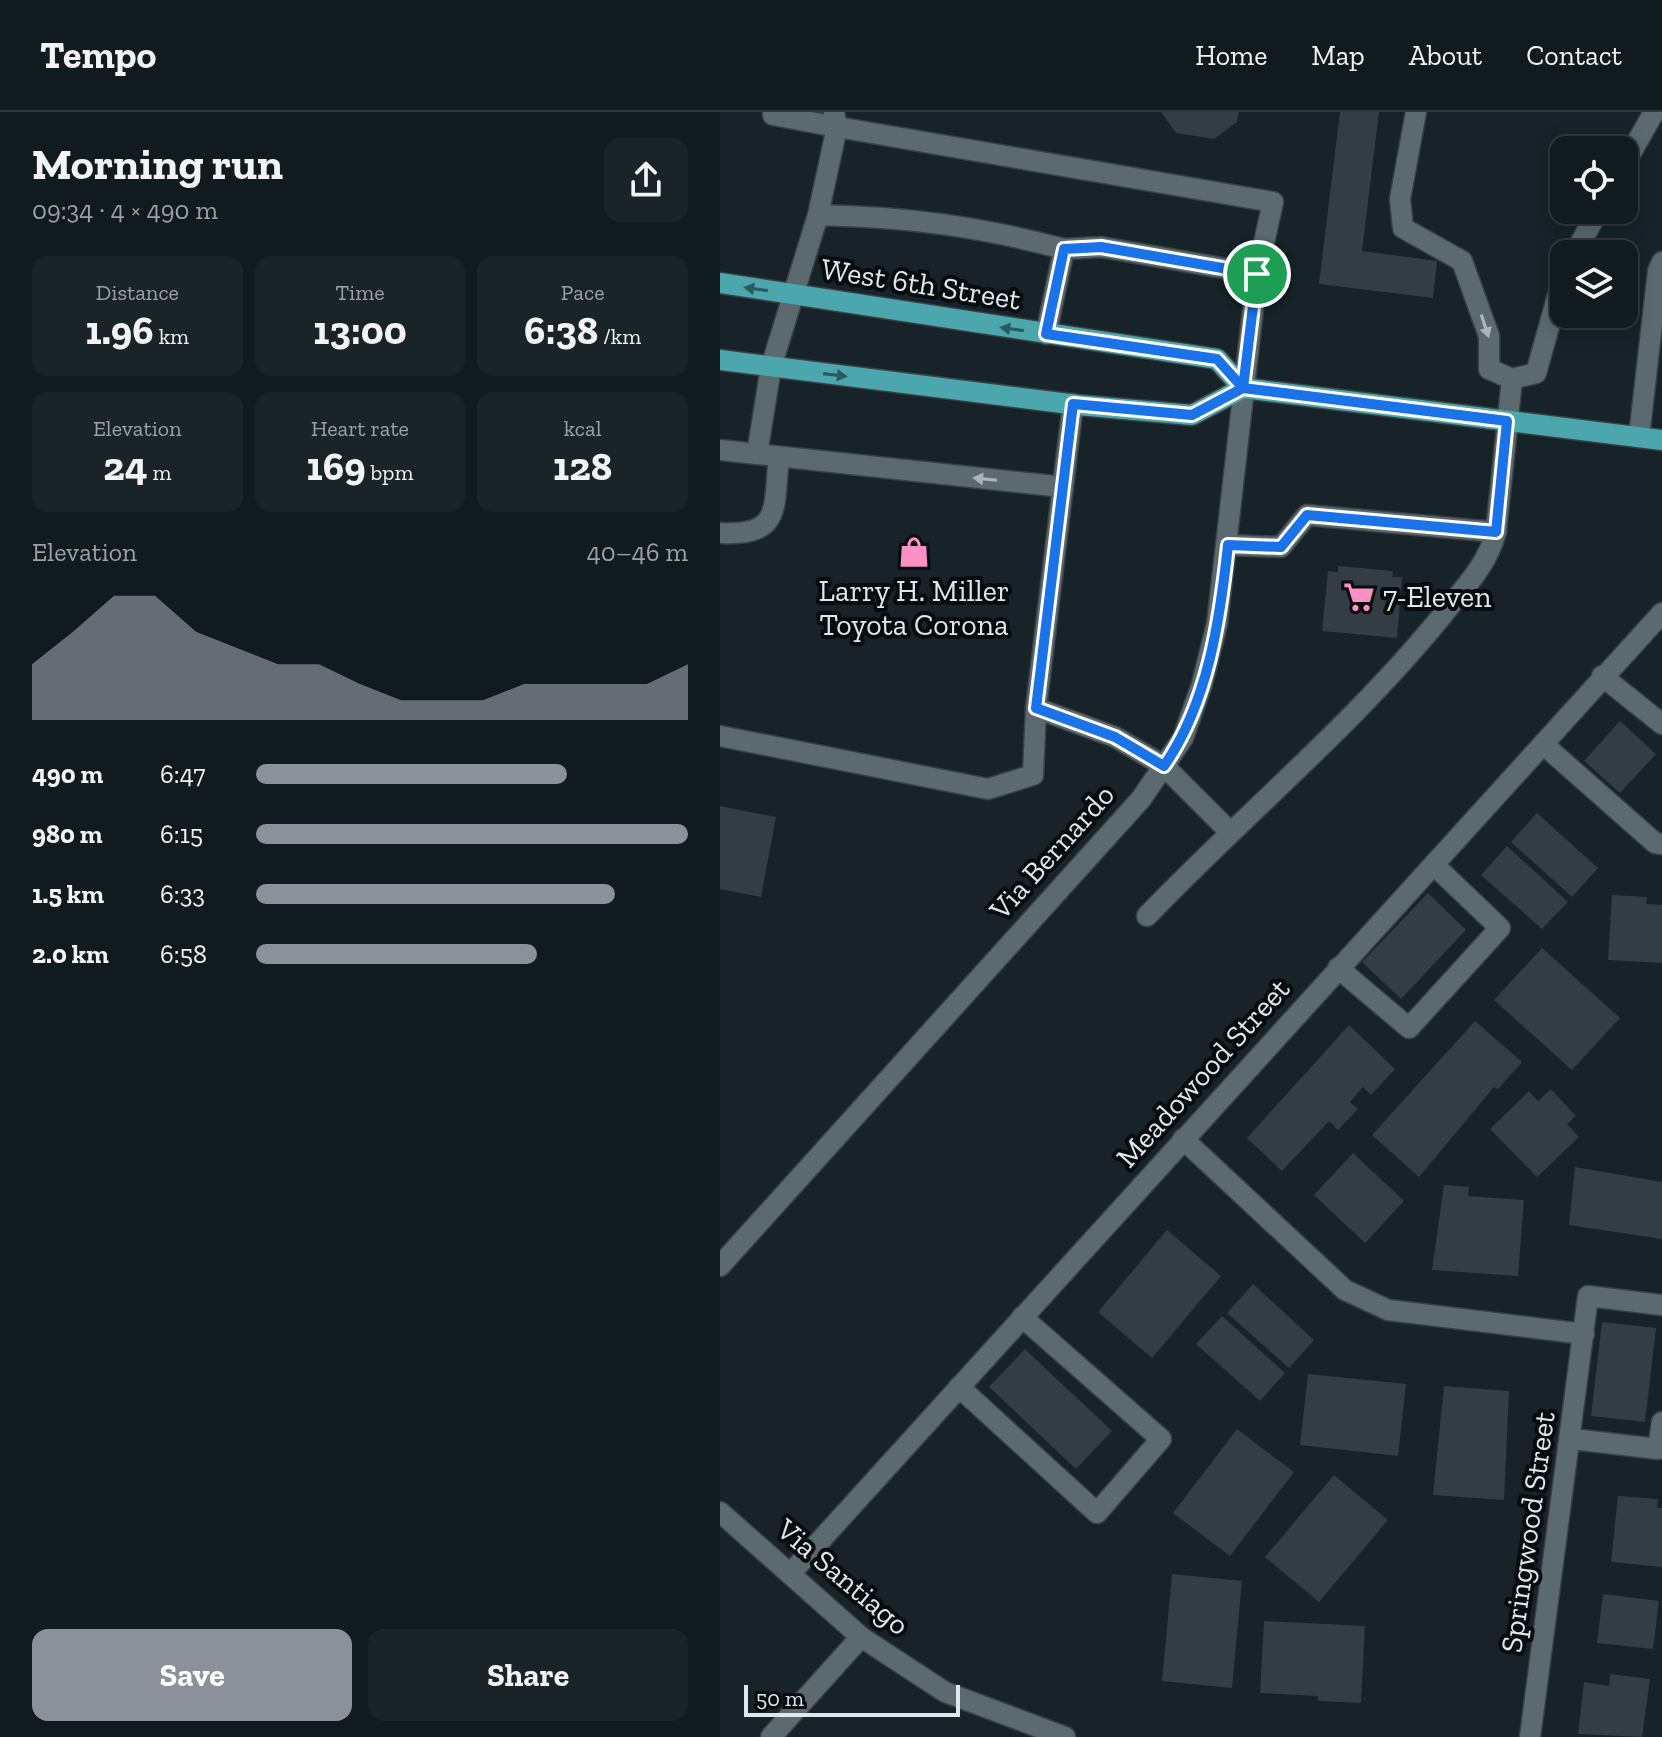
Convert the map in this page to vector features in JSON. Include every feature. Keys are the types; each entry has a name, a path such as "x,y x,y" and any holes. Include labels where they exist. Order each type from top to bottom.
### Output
{"main road":[{"name":"West 6th Street","path":"720,283 1217,359 1243,388"},
{"path":"720,360 1073,404 1192,415 1243,388 1662,440"}],"street":[{"path":"757,454 771,367 818,215 836,120 773,115 773,112"},
{"path":"1416,112 1400,199 1403,228 1462,261 1489,336 1489,369 1512,379 1536,373 1550,322"},
{"path":"1638,140 1654,112"},
{"name":"Via Bernardo","path":"720,1266 1141,799 1183,738 1202,684 1217,624 1257,274 1273,202 836,120"},
{"path":"818,215 902,217 1004,233 1064,249 1101,247 1257,274"},
{"path":"1046,334 1064,249"},
{"path":"1639,437 1658,271 1662,262"},
{"path":"1147,916 1229,831 1390,679 1489,558 1496,532 1512,379"},
{"path":"720,736 988,789 1033,775 1036,708 1073,404"},
{"path":"720,450 1063,487"},
{"path":"720,533 749,534 765,526 772,515 779,457"},
{"path":"1228,545 1281,547 1307,515 1496,532"},
{"name":"Meadowood Street","path":"790,1574 1662,613"},
{"path":"1602,676 1662,724"},
{"path":"1036,708 1115,737 1164,766 1229,831"},
{"path":"1543,744 1655,843 1662,844"},
{"path":"1338,968 1409,1028 1500,928 1434,865"},
{"path":"1183,1139 1345,1290 1388,1310 1584,1334"},
{"name":"Springwood Street","path":"1530,1737 1572,1439 1588,1296 1662,1305"},
{"path":"959,1387 1097,1513 1161,1439 1022,1317"},
{"path":"1572,1439 1658,1449 1662,1422"},
{"name":"Via Santiago","path":"720,1512 861,1637 945,1692 1065,1737"},
{"path":"771,1737 861,1637"}],"building":[{"path":"1161,112 1239,112 1237,122 1214,139 1176,133"},
{"path":"1340,112 1379,112 1362,251 1437,261 1433,298 1319,284"},
{"path":"1338,566 1393,571 1392,577 1402,577 1397,638 1322,631 1328,571 1338,572"},
{"path":"1620,721 1656,754 1620,793 1584,761"},
{"path":"720,806 776,817 761,897 720,889"},
{"path":"1537,813 1598,868 1572,897 1511,842"},
{"path":"1507,846 1568,902 1542,929 1481,875"},
{"path":"1428,893 1466,930 1401,999 1362,962"},
{"path":"1612,895 1647,897 1646,904 1662,905 1662,963 1608,960"},
{"path":"1542,948 1620,1018 1572,1070 1494,1000"},
{"path":"1475,1021 1522,1062 1498,1089 1494,1087 1419,1177 1372,1135"},
{"path":"1349,1025 1395,1069 1371,1095 1363,1087 1350,1102 1358,1109 1338,1130 1329,1121 1282,1171 1247,1138"},
{"path":"1551,1089 1576,1116 1567,1124 1579,1137 1537,1177 1490,1129 1529,1091 1538,1101"},
{"path":"1353,1153 1404,1201 1365,1243 1314,1195"},
{"path":"1575,1167 1662,1182 1662,1239 1569,1225"},
{"path":"1444,1185 1469,1187 1468,1196 1524,1200 1518,1276 1432,1270"},
{"path":"1167,1230 1221,1276 1152,1358 1098,1312"},
{"path":"1253,1284 1314,1340 1289,1368 1227,1313"},
{"path":"1222,1316 1285,1373 1260,1401 1196,1344"},
{"path":"1602,1322 1656,1328 1645,1422 1591,1416"},
{"path":"1025,1349 1112,1431 1076,1469 989,1387"},
{"path":"1308,1374 1406,1384 1398,1456 1300,1445"},
{"path":"1444,1386 1509,1391 1504,1500 1433,1495"},
{"path":"1237,1429 1294,1472 1230,1556 1173,1513"},
{"path":"1334,1475 1388,1520 1319,1602 1265,1557"},
{"path":"1618,1496 1658,1499 1657,1508 1662,1508 1662,1567 1611,1562"},
{"path":"1172,1574 1242,1581 1232,1688 1162,1681"},
{"path":"1603,1594 1659,1601 1653,1649 1597,1643"},
{"path":"1264,1621 1365,1626 1361,1703 1318,1701 1318,1696 1260,1693"},
{"path":"1610,1674 1650,1679 1642,1737 1578,1734 1584,1682 1609,1686"}],"place":[{"name":"Larry H. Miller Toyota Corona","path":"914,552"},
{"name":"7-Eleven","path":"1359,597"}],"route":[{"path":"1257,274 1101,247 1064,249 1046,334 1217,359 1243,388 1507,421 1496,532 1307,515 1281,547 1228,545 1217,624 1202,684 1183,738 1164,766 1115,737 1036,708 1073,404 1192,415 1243,388 1257,274"}]}
